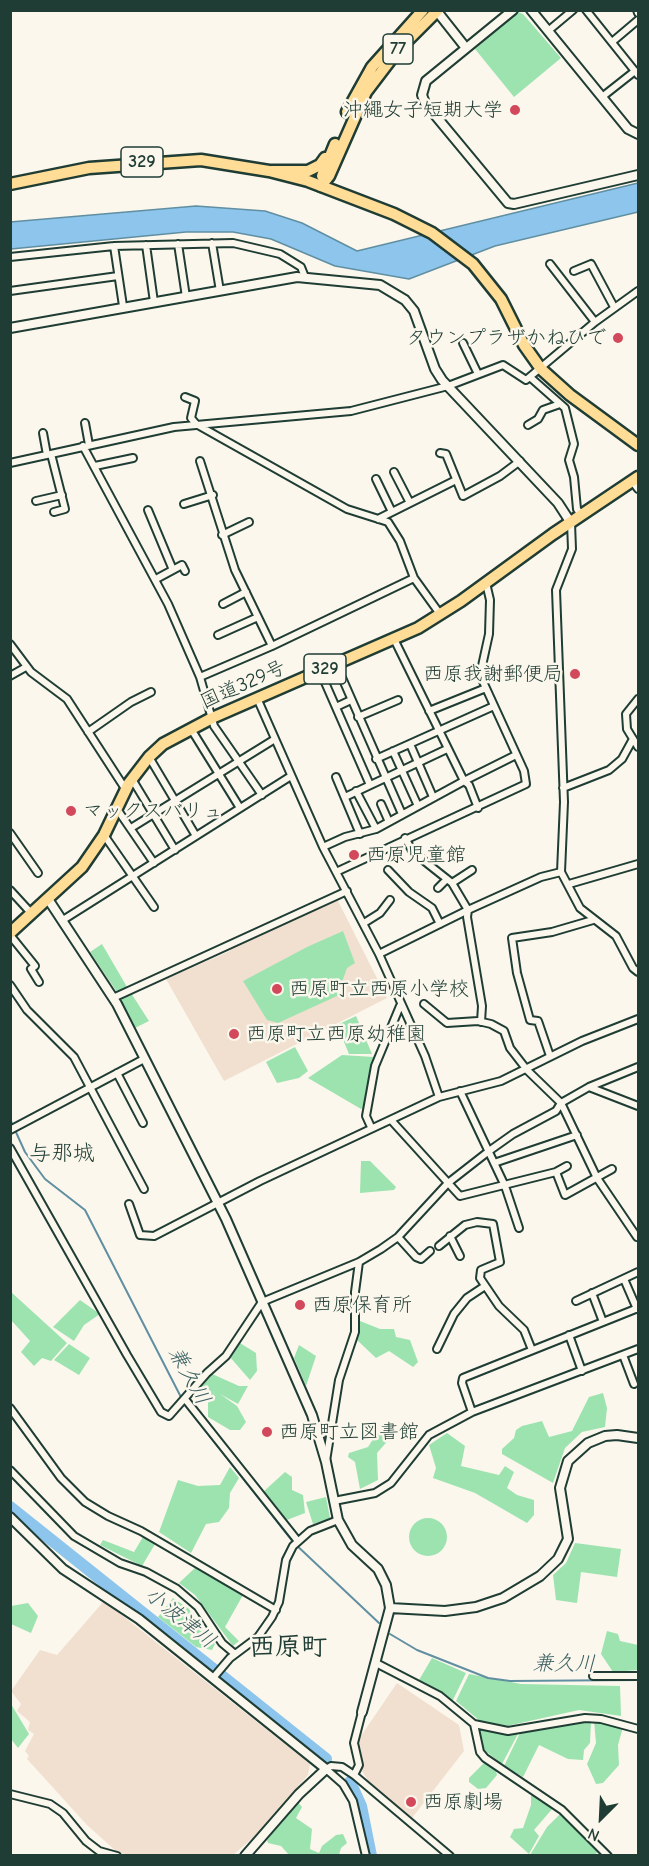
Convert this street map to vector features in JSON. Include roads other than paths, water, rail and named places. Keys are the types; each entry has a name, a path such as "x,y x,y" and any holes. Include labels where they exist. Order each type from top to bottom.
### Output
{"main road":[{"name":"77","path":"321,186 322,174 353,100 372,67 423,10"},
{"name":"77","path":"321,186 328,176 355,112 369,87 398,50 437,11"},
{"path":"268,171 288,169 302,172 314,169 334,146"},
{"name":"329","path":"10,184 90,168 154,161 201,160 212,164 268,171 321,186 394,214 432,233 473,264 501,299 524,345 541,369 570,395 639,445"},
{"name":"国道329号","path":"10,934 82,867 104,834 132,779 149,757 163,744 212,718 394,639 440,614 581,515 636,483"}],"street":[{"path":"513,10 426,81 422,95 425,103 508,203 514,204 639,175"},
{"path":"531,10 628,129 639,134"},
{"path":"548,31 573,10"},
{"path":"586,10 637,73 602,97"},
{"path":"437,11 466,48"},
{"path":"612,42 639,20"},
{"path":"212,243 220,291"},
{"path":"10,257 114,246 233,243 280,254 301,267 305,277"},
{"path":"178,244 186,297"},
{"path":"146,245 154,302"},
{"path":"114,246 123,306"},
{"path":"550,264 595,322"},
{"path":"574,271 591,264 614,307"},
{"path":"10,291 118,276"},
{"path":"10,327 123,306 305,277 380,285 405,300 420,323 435,369 448,386 558,503 571,523 572,549 555,590 563,788 561,872 580,908 616,936 637,969"},
{"path":"10,463 86,445 196,424 280,420 351,411 448,386 503,365 522,379 531,378 595,322 639,291"},
{"path":"463,343 478,374"},
{"path":"531,378 565,408 574,444 569,459 574,477 577,509 581,515"},
{"path":"185,397 195,401 191,418 196,424 347,508 388,522 400,541 414,578 440,614"},
{"path":"528,425 538,419 543,410 560,404"},
{"path":"85,423 86,445 156,579 200,677 214,726 241,761 262,795"},
{"path":"43,433 65,509 54,512"},
{"path":"447,453 463,496 500,476 520,461"},
{"path":"95,466 133,458"},
{"path":"200,461 213,495 222,535 272,646"},
{"path":"394,472 410,503"},
{"path":"376,479 392,512"},
{"path":"378,519 456,480"},
{"path":"36,501 62,495"},
{"path":"184,504 213,495"},
{"path":"148,510 173,570"},
{"path":"222,535 249,522"},
{"path":"156,579 182,565 185,571"},
{"path":"200,677 272,646 414,578"},
{"path":"336,872 405,838 478,808 526,784 524,771 480,675 489,634 490,600 486,583"},
{"path":"223,604 246,592"},
{"path":"218,635 258,617"},
{"path":"394,639 438,732 464,781 469,784 478,808"},
{"path":"10,644 26,667 62,694 126,790"},
{"path":"336,664 402,814"},
{"path":"10,676 26,667"},
{"path":"320,671 370,784"},
{"path":"429,711 486,688"},
{"path":"88,732 131,702 151,692"},
{"path":"257,698 323,846 379,954 400,1006 425,1056 439,1097"},
{"path":"639,699 626,714 627,729 639,747"},
{"path":"336,707 351,700"},
{"path":"358,717 398,700"},
{"path":"376,759 494,706"},
{"path":"191,728 240,808"},
{"path":"131,828 275,739"},
{"path":"563,788 609,770 622,759 633,739"},
{"path":"353,746 368,740"},
{"path":"410,744 433,797"},
{"path":"345,797 447,749"},
{"path":"393,751 418,806"},
{"path":"323,846 345,837 376,829 516,755"},
{"path":"149,757 196,836"},
{"path":"63,920 291,776"},
{"path":"336,777 360,834"},
{"path":"132,779 175,850"},
{"path":"356,791 376,829"},
{"path":"381,804 388,822"},
{"path":"117,809 154,863"},
{"path":"10,833 38,873"},
{"path":"104,834 135,876 154,907"},
{"path":"405,838 413,852 449,881 468,910 466,917 482,1006 481,1022"},
{"path":"568,884 639,864"},
{"path":"388,870 409,892 432,908 440,924"},
{"path":"438,888 472,870"},
{"path":"379,954 541,877 561,872"},
{"path":"10,890 32,914"},
{"path":"113,998 347,891"},
{"path":"48,899 113,998 217,1203 299,1381 326,1462 338,1520 352,1545 383,1577 390,1608 354,1743 359,1765 354,1775"},
{"path":"364,922 380,913 390,900"},
{"path":"550,1056 538,1021 530,1020 517,974 512,938 552,932 593,920"},
{"path":"10,934 34,966 31,969 39,982"},
{"path":"10,986 27,1010 74,1057 144,1189"},
{"path":"424,1004 447,1023 481,1022 504,1031 510,1048 527,1070 561,1103 597,1178 637,1237"},
{"path":"371,1127 366,1116 375,1066 400,1006"},
{"path":"129,1204 140,1235 154,1236 371,1127 439,1097 501,1081 527,1070 550,1056 639,1019"},
{"path":"10,1130 144,1059"},
{"path":"10,1148 162,1412 169,1416 207,1372 226,1356 262,1302 359,1262 398,1237 448,1183 513,1134 556,1111 561,1103 589,1087 639,1066"},
{"path":"117,1073 143,1123"},
{"path":"589,1087 639,1106"},
{"path":"460,1091 505,1186 519,1228"},
{"path":"391,1120 460,1196 556,1172 567,1166"},
{"path":"494,1163 577,1135"},
{"path":"556,1172 565,1195 612,1169"},
{"path":"439,1246 465,1225 477,1222 494,1224 500,1262 479,1273 499,1306 524,1330 532,1350"},
{"path":"450,1236 460,1256"},
{"path":"398,1237 416,1257 421,1259 430,1251"},
{"path":"326,1462 339,1380 355,1332 355,1292 359,1262"},
{"path":"576,1301 639,1272"},
{"path":"472,1412 462,1383 463,1378 638,1309 624,1279"},
{"path":"437,1349 454,1314 467,1298 485,1286"},
{"path":"592,1293 603,1322"},
{"path":"568,1335 582,1371"},
{"path":"334,1501 375,1493 391,1483 429,1435 472,1412 639,1349"},
{"path":"623,1355 633,1384"},
{"path":"182,1401 295,1543"},
{"path":"10,1408 61,1478 86,1502 108,1516 141,1531 276,1610"},
{"path":"390,1608 445,1611 476,1607 503,1598 540,1576 563,1553 568,1539 560,1488 568,1461 596,1439 616,1435 639,1438"},
{"path":"10,1470 74,1536 120,1563 177,1589 198,1607 233,1656"},
{"path":"10,1517 63,1569 139,1619 214,1677 343,1784 353,1801 366,1856"},
{"path":"214,1677 233,1656 258,1637 276,1610 286,1560 295,1543 319,1527 338,1520"},
{"path":"376,1663 440,1696 474,1724 508,1731 585,1718 601,1719 639,1729"},
{"path":"593,1676 639,1676"},
{"path":"474,1724 480,1752 485,1758 562,1809 608,1856"},
{"path":"245,1856 299,1794 326,1769 336,1766 354,1775 450,1856"},
{"path":"362,1783 362,1791"},
{"path":"10,1794 50,1804 63,1813 86,1841 99,1851 117,1856"}],"water":[{"path":"638,183 638,212 495,246 409,279 335,266 271,239 233,232 186,232 11,249 10,222 196,206 265,211 302,223 357,251"}],"waterway":[{"name":"兼久川","path":"10,1119 25,1152 45,1179 85,1210 185,1405 293,1542 379,1623"},
{"name":"小波津川","path":"10,1507 326,1759"},
{"name":"兼久川","path":"390,1634 417,1650 488,1678 510,1681 638,1680"},
{"name":"小波津川","path":"350,1782 361,1806 371,1856"}],"place":[{"name":"沖繩女子短期大学","path":"515,110"},
{"name":"タウンプラザかねひで","path":"618,338"},
{"name":"西原我謝郵便局","path":"575,674"},
{"name":"マックスバリュ","path":"71,811"},
{"name":"西原児童館","path":"354,855"},
{"name":"西原町立西原小学校","path":"277,989"},
{"name":"西原町立西原幼稚園","path":"234,1034"},
{"name":"西原保育所","path":"300,1305"},
{"name":"西原町立図書館","path":"267,1432"},
{"name":"西原劇場","path":"411,1802"}],"district":[{"name":"与那城","path":"62,1154"},
{"name":"西原町","path":"288,1648"}]}
